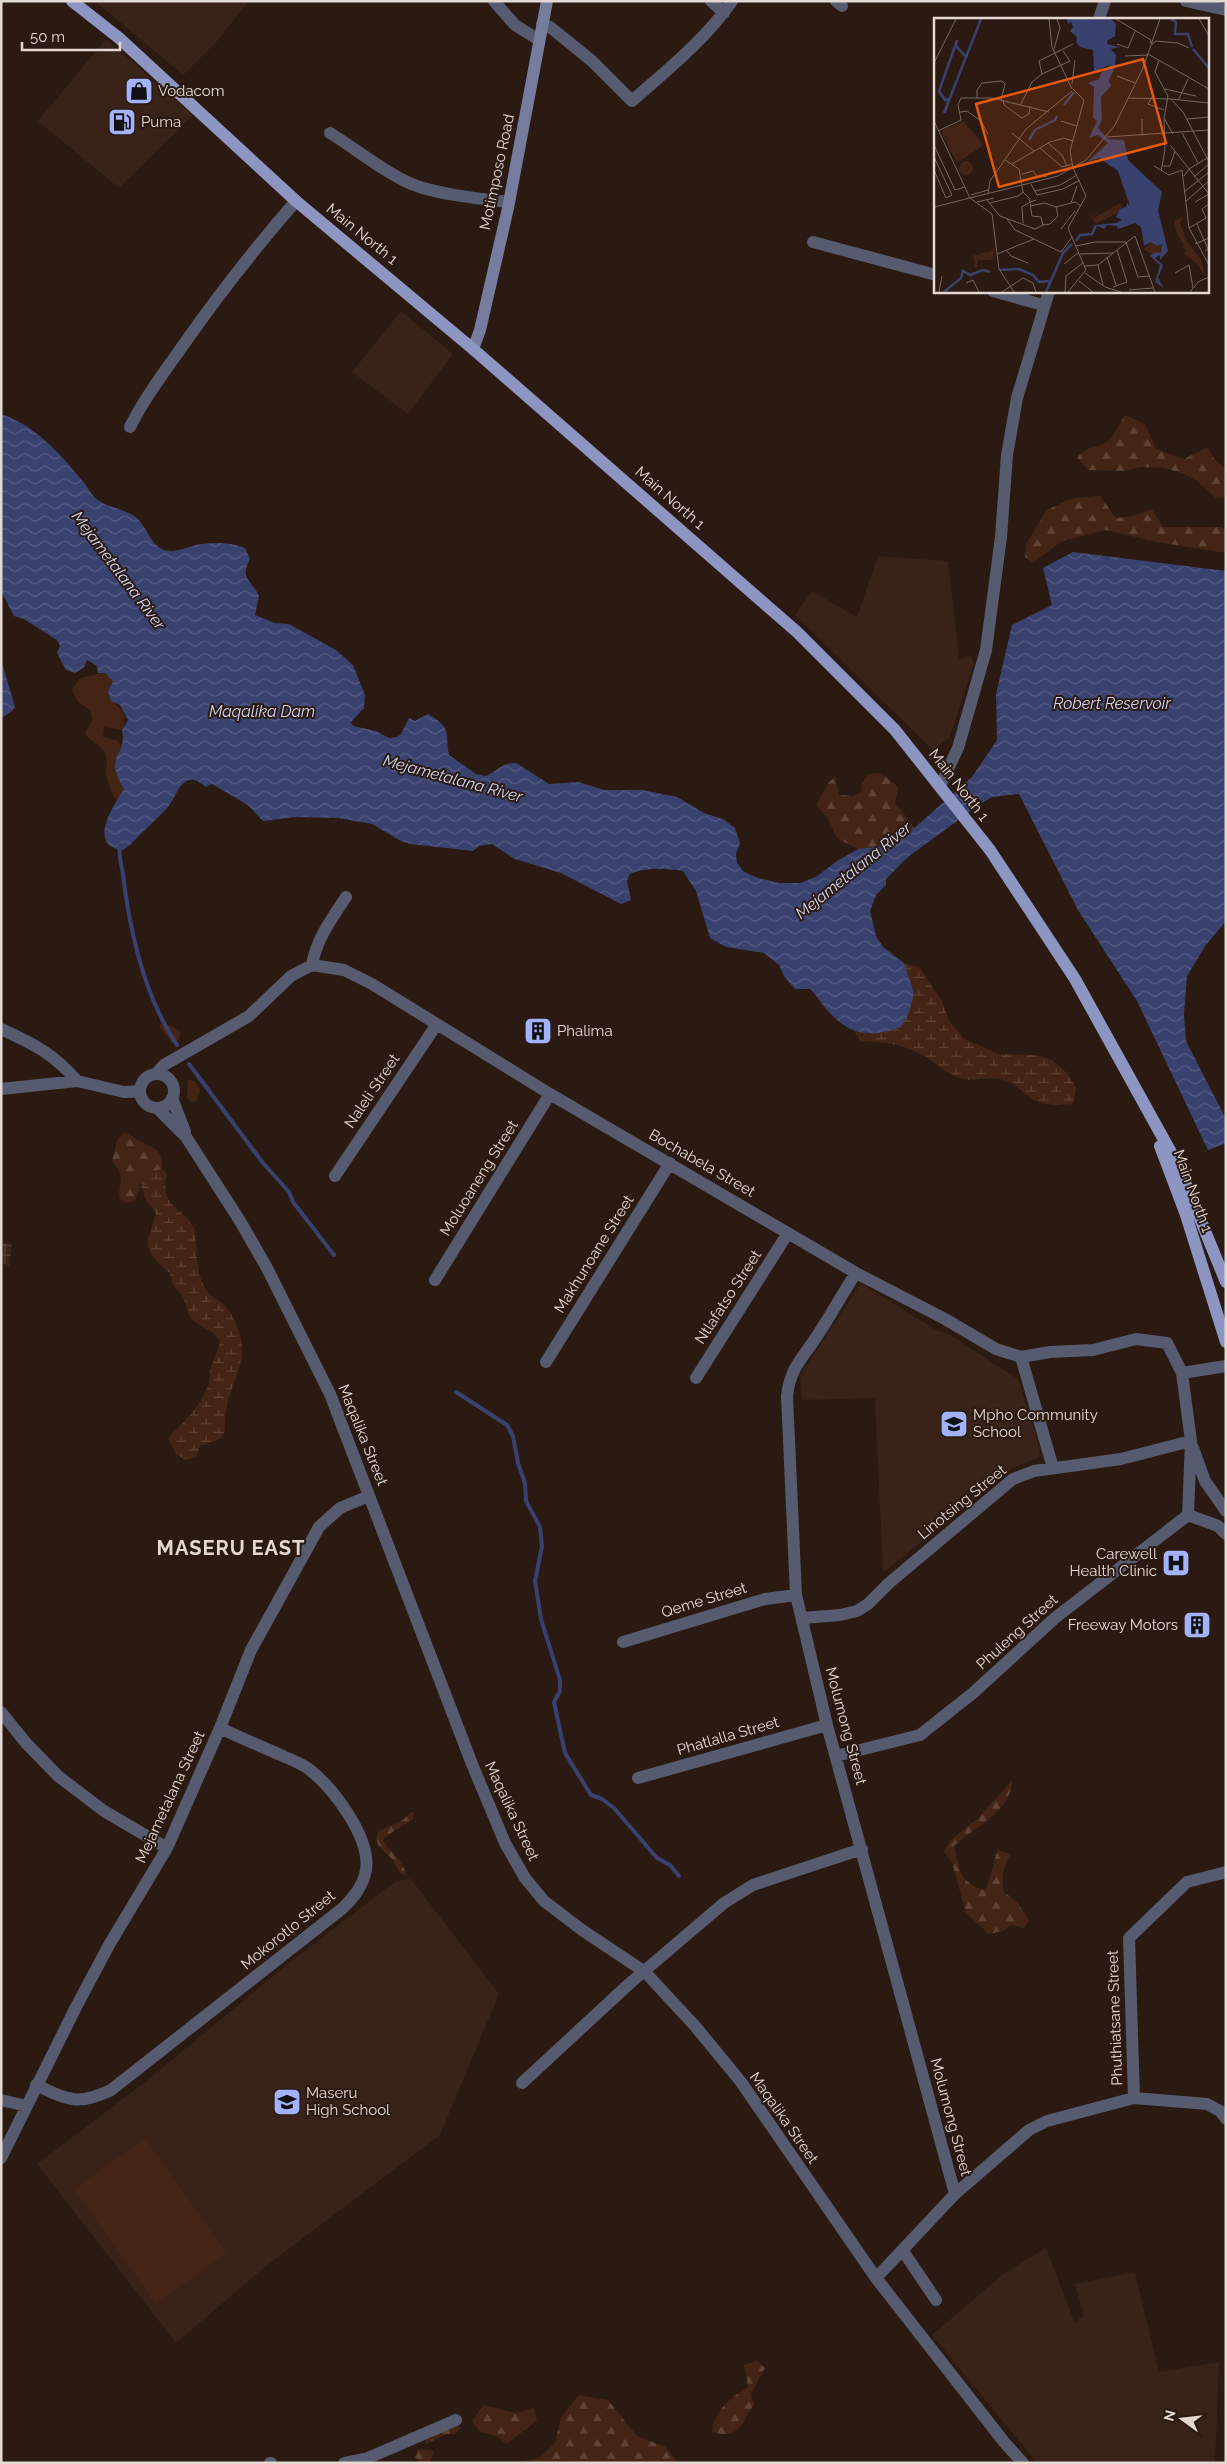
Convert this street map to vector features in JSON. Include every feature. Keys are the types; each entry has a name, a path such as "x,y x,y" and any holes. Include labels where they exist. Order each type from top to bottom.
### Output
{"main road":[{"name":"Main North 1","path":"72,1 119,38 296,200 473,348 798,632 895,730 990,850 1075,979 1178,1165 1226,1282"},
{"name":"Main North 1","path":"1146,1109 1186,1215 1226,1342"}],"street":[{"path":"494,1 515,25 539,40"},
{"name":"Motimposo Road","path":"473,348 480,330 509,202 542,24 548,1"},
{"path":"711,1 724,13"},
{"path":"542,24 550,27 592,61 632,101 681,58 724,13 732,1"},
{"path":"1099,18 1105,1"},
{"path":"1186,1 1226,10"},
{"path":"330,133 386,171 410,184 509,202"},
{"path":"130,427 141,406 212,305 251,252 296,200"},
{"path":"813,242 934,274"},
{"path":"996,292 1043,306"},
{"path":"942,789 958,748 986,650 1001,536 1007,455 1017,398 1049,292"},
{"path":"181,1056 172,1083 172,1098 166,1105 157,1108 147,1105 140,1096 143,1081 156,1074 164,1065 249,1016 291,976 312,965 314,952 330,921 346,898"},
{"name":"Bochabela Street","path":"312,965 344,970 372,984 550,1094 856,1272 945,1319 996,1349 1021,1357 1050,1352 1093,1350 1136,1339 1167,1343 1182,1373"},
{"name":"Naleli Street","path":"335,1176 437,1024"},
{"path":"1,1030 37,1046 60,1061 77,1082"},
{"path":"156,1074 166,1076 172,1083"},
{"path":"1,1089 77,1082 124,1092 140,1091"},
{"name":"Moluoaneng Street","path":"435,1280 550,1094"},
{"name":"Maqalika Street","path":"172,1098 186,1137 267,1268 330,1394 472,1764 505,1843 525,1878 544,1901 582,1930 645,1972 695,2026 740,2082 876,2278 1004,2442 1023,2463"},
{"name":"Maqalika Street","path":"157,1108 186,1137"},
{"name":"Makhunoane Street","path":"546,1362 670,1163"},
{"name":"Ntlafatso Street","path":"696,1378 788,1233"},
{"name":"Molumong Street","path":"856,1272 815,1340 796,1365 789,1380 787,1396 796,1595 827,1725 955,2194"},
{"path":"1021,1357 1053,1468"},
{"path":"1226,1366 1182,1373 1191,1440 1188,1514 1218,1526 1226,1534"},
{"path":"1191,1440 1205,1481 1226,1511"},
{"name":"Linotsing Street","path":"802,1618 857,1611 1014,1479 1034,1471 1122,1459 1191,1440"},
{"name":"Mejametalana Street","path":"1,2158 36,2085 109,1946 167,1848 220,1728 251,1650 319,1527 340,1508 369,1496"},
{"name":"Phuleng Street","path":"836,1756 920,1735 973,1693 1055,1618 1188,1514"},
{"name":"Qeme Street","path":"623,1642 765,1599 796,1595"},
{"path":"1,1712 26,1743 58,1776 104,1811 167,1848"},
{"name":"Phatlalla Street","path":"638,1778 827,1725"},
{"name":"Mokorotlo Street","path":"36,2085 61,2097 76,2100 91,2099 112,2090 343,1908 362,1884 366,1868 365,1854 358,1830 352,1818 321,1781 309,1769 220,1728"},
{"path":"522,2083 629,1984 724,1903 753,1885 862,1849"},
{"name":"Phuthiatsane Street","path":"1134,2098 1129,1938 1187,1882 1226,1872"},
{"path":"876,2278 955,2194 1029,2130 1047,2120 1134,2098 1207,2104 1224,2112"},
{"path":"1,2100 27,2106"},
{"path":"902,2251 936,2300"},
{"path":"344,2463 368,2458 456,2420"}],"shaded area":[{"path":"95,1 249,1 217,41 183,75"},
{"path":"106,39 193,115 119,188 38,121"},
{"path":"401,311 453,354 408,414 352,372"},
{"path":"878,556 948,561 959,658 971,656 974,663 950,737 933,750 795,615 812,591 857,617"},
{"path":"1,1243 12,1245 9,1265 1,1263"},
{"name":"Mpho Community School","path":"861,1283 936,1330 947,1333 1018,1379 1040,1448 1039,1458 1012,1468 883,1573 875,1398 802,1400 800,1375"},
{"name":"Maseru High School","path":"411,1879 499,1994 440,2135 266,2266 176,2343 37,2164 144,2083 290,1962 396,1881"},
{"path":"1046,2248 1075,2324 1084,2315 1075,2284 1135,2272 1159,2372 1219,2362 1215,2463 1037,2463 932,2335 1003,2274"}],"green space":[{"path":"1125,415 1145,424 1156,449 1184,459 1207,447 1215,460 1226,468 1226,497 1216,498 1197,481 1182,473 1164,468 1141,467 1125,471 1089,470 1077,458 1085,450 1107,442"},
{"path":"1100,496 1116,518 1134,516 1152,509 1163,527 1221,527 1226,529 1226,553 1157,542 1106,530 1062,541 1033,563 1025,557 1026,544 1047,510 1073,498"},
{"path":"105,673 114,681 111,701 121,710 125,721 122,730 104,727 103,737 117,740 121,746 114,763 124,789 118,799 114,797 106,774 106,754 85,733 92,720 90,710 77,701 72,690 80,678"},
{"path":"881,773 898,787 895,802 915,829 895,845 858,849 838,839 827,817 816,805 829,782 835,777 839,795 854,796 861,792 862,783 868,774"},
{"path":"904,963 919,967 942,1001 949,1021 965,1039 999,1054 1036,1055 1052,1060 1067,1073 1076,1087 1073,1104 1042,1103 1032,1099 1008,1081 992,1078 970,1080 959,1078 910,1049 888,1043 861,1041 854,1031 872,1034 914,993"},
{"path":"161,1024 170,1025 181,1032 178,1041 172,1043 159,1027"},
{"path":"188,1079 195,1082 200,1090 197,1100 192,1102 187,1098"},
{"path":"124,1132 157,1150 162,1158 162,1169 137,1176 140,1187 135,1201 126,1203 120,1199 120,1174 112,1161 117,1140"},
{"path":"162,1169 167,1174 165,1185 169,1200 195,1230 198,1268 201,1280 208,1293 222,1303 232,1315 240,1334 242,1348 240,1365 227,1405 224,1433 211,1443 200,1446 196,1457 186,1460 176,1454 168,1438 191,1414 205,1394 209,1384 211,1366 220,1341 213,1332 193,1320 183,1297 172,1283 170,1273 150,1252 148,1240 156,1212 147,1202 137,1176"},
{"path":"1012,1781 1010,1792 998,1810 954,1846 962,1874 970,1884 985,1890 998,1850 1011,1855 1003,1873 1004,1892 1018,1903 1029,1921 1023,1928 1012,1925 1003,1931 989,1934 966,1913 952,1862 944,1852 950,1841 978,1818"},
{"path":"411,1812 414,1812 413,1819 385,1837 383,1841 403,1866 406,1876 398,1870 391,1858 379,1846 377,1836 379,1831 403,1820"},
{"path":"145,2138 227,2253 156,2304 74,2189"},
{"path":"757,2361 765,2368 751,2394 754,2404 743,2423 734,2432 728,2434 712,2432 716,2417 724,2405 748,2387 744,2365"},
{"path":"579,2395 608,2400 637,2436 666,2447 678,2463 516,2463 539,2458 555,2443 561,2417"},
{"path":"483,2405 516,2413 534,2408 537,2421 506,2444 496,2436 480,2432 472,2422"},
{"path":"456,2424 461,2428 454,2434 446,2434 426,2444 424,2438"},
{"path":"418,2449 434,2451 430,2463 421,2463 415,2457"}],"water":[{"name":"Maqalika Dam","path":"1,414 26,426 48,443 85,484 94,497 105,504 133,515 141,523 154,543 162,549 175,551 196,545 214,543 245,548 250,559 246,575 259,596 255,615 275,623 289,624 336,650 353,665 365,695 364,708 351,722 353,726 376,731 389,738 397,737 401,734 409,718 415,721 428,714 444,727 449,755 476,774 486,776 506,764 516,763 549,784 579,782 604,790 642,790 677,797 704,813 723,819 735,828 740,843 736,854 737,863 743,871 758,878 779,883 800,883 816,877 837,861 858,849 895,845 972,777 997,740 996,694 1012,625 1052,605 1043,568 1073,552 1226,571 1226,921 1206,945 1187,976 1184,1014 1186,1041 1226,1119 1226,1143 1208,1150 1137,1001 1078,910 1019,794 992,797 979,805 908,857 886,879 886,885 876,895 870,911 876,936 883,947 904,963 914,993 909,1013 901,1027 880,1033 852,1030 844,1025 827,1010 810,989 795,989 784,976 779,965 764,953 726,947 710,938 696,891 683,871 656,869 630,874 627,881 631,900 621,904 561,873 515,859 492,844 479,846 473,851 411,844 401,841 372,824 338,818 295,817 263,821 248,805 212,784 206,787 198,781 191,780 186,781 182,785 167,808 130,845 123,850 112,847 106,841 104,833 114,805 124,789 115,768 115,762 122,746 122,730 128,720 120,705 111,701 108,692 113,681 105,673 98,673 97,666 87,660 84,667 75,673 66,670 57,653 60,646 57,640 24,619 14,616 2,593"},
{"path":"1,659 15,707 1,718"}],"waterway":[{"path":"120,845 130,919 140,963 147,985 165,1026 177,1045"},
{"path":"189,1064 263,1163 289,1192 293,1202 334,1255"},
{"path":"456,1392 507,1425 513,1436 518,1463 525,1483 526,1501 540,1527 542,1546 535,1581 541,1619 560,1680 560,1691 554,1702 565,1753 591,1795 602,1799 614,1808 657,1858 670,1865 679,1876"}],"place":[{"name":"Vodacom","path":"139,91"},
{"name":"Puma","path":"122,122"},
{"name":"Phalima","path":"538,1031"},
{"name":"Mpho Community School","path":"954,1424"},
{"name":"Carewell Health Clinic","path":"1176,1563"},
{"name":"Freeway Motors","path":"1197,1625"},
{"name":"Maseru High School","path":"287,2102"}],"district":[{"name":"MASERU EAST","path":"231,1548"}],"water label":[{"name":"Mejametalana River","path":"119,570"},
{"name":"Robert Reservoir","path":"1112,703"},
{"name":"Mejametalana River","path":"453,778"},
{"name":"Mejametalana River","path":"853,870"}]}
